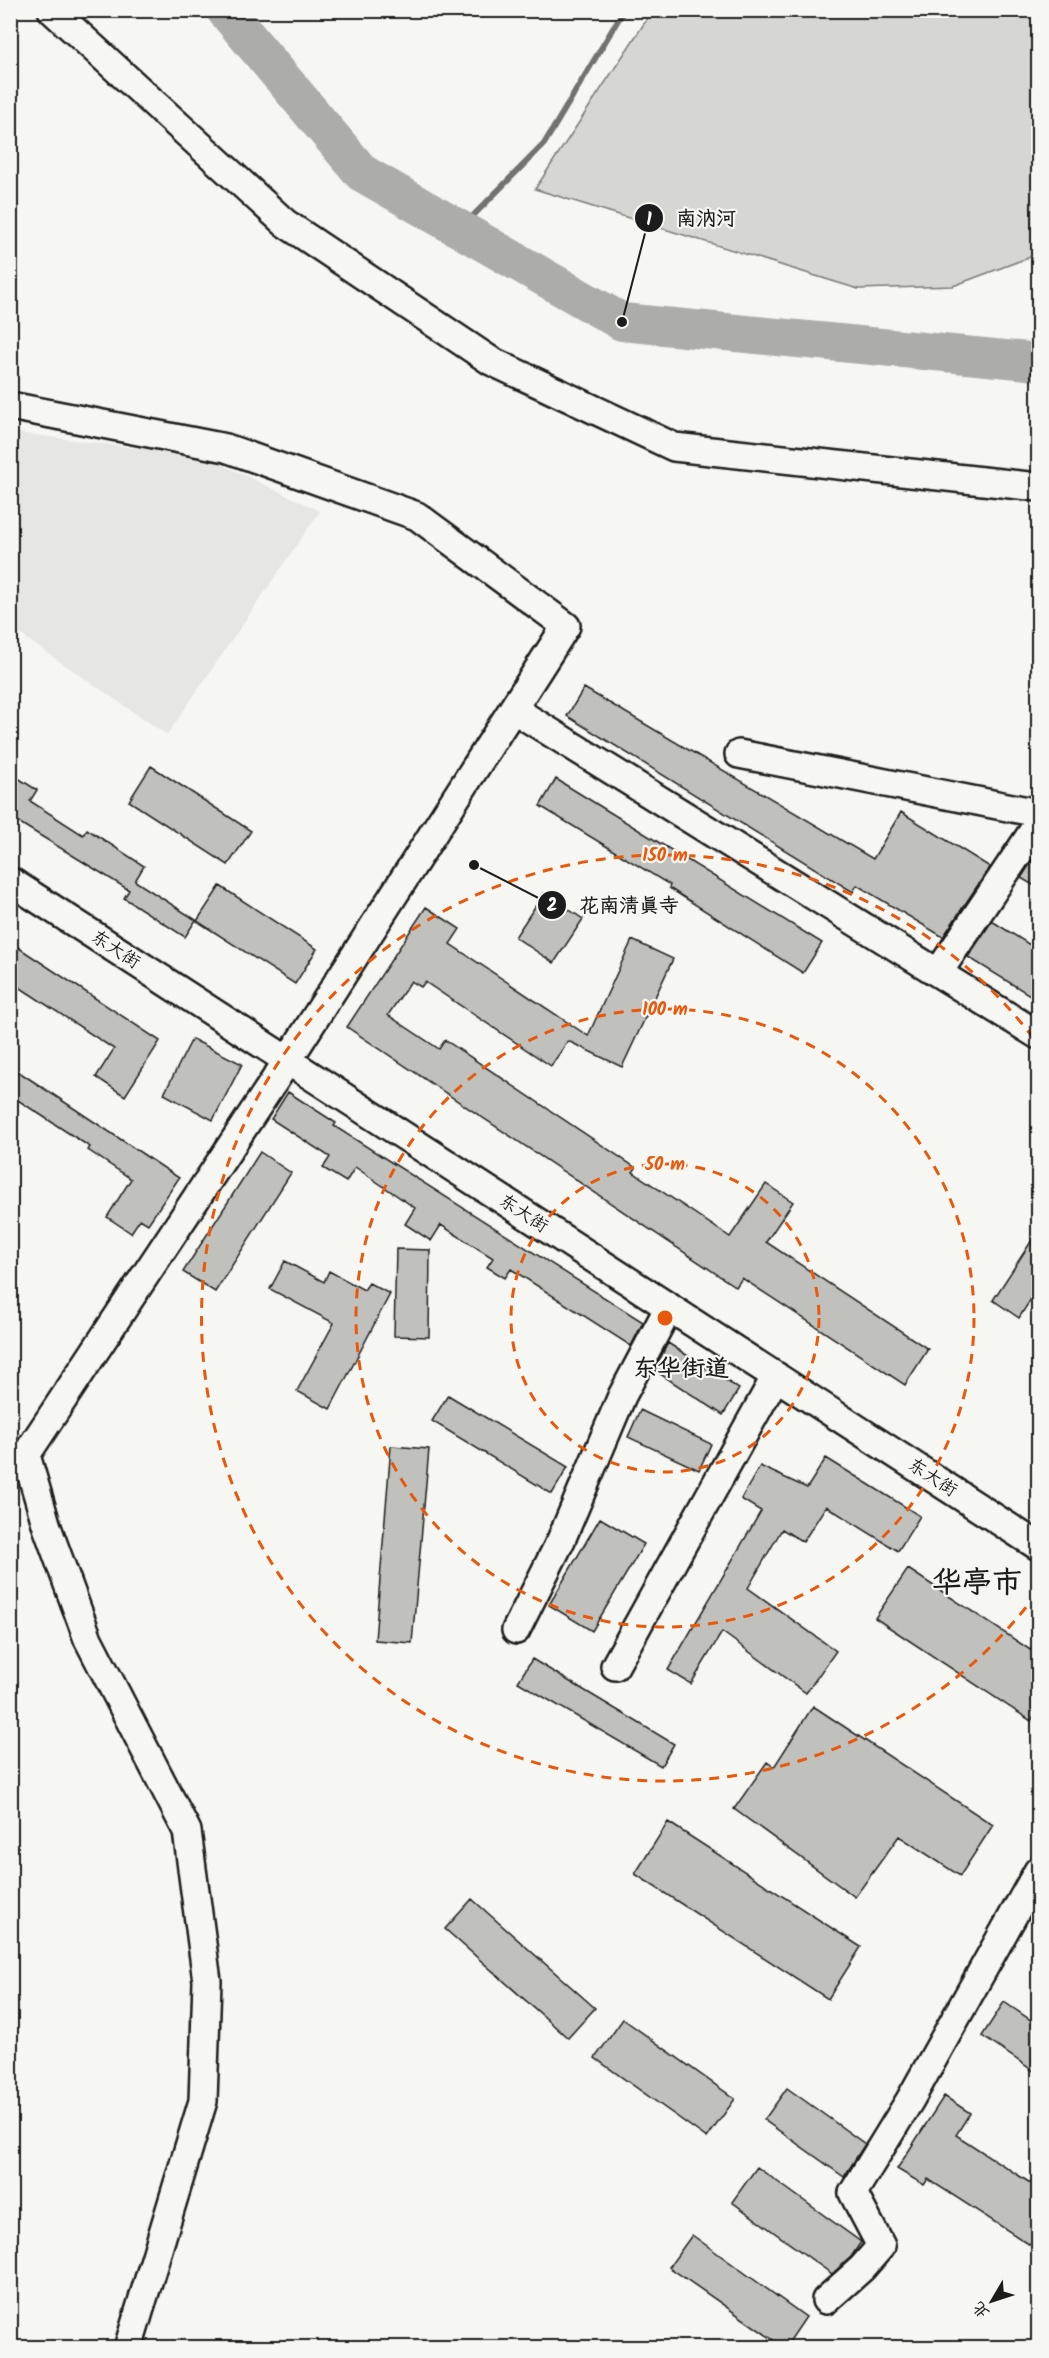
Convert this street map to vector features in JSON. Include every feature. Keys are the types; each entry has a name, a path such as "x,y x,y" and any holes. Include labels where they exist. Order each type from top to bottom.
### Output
{"street":[{"path":"52,10 285,223 491,361 674,447 1038,487"},
{"path":"10,406 226,448 417,516 566,626 288,1060 18,1460 47,1527 88,1639 187,1831 207,1981 203,2101 128,2348"},
{"path":"513,709 1038,1035"},
{"path":"739,754 1038,813"},
{"path":"938,973 1038,824"},
{"name":"东大街","path":"10,881 1038,1546"},
{"path":"516,1630 561,1540 622,1396 669,1307"},
{"path":"615,1666 776,1376"},
{"path":"826,2300 862,2268 880,2246 853,2193 910,2100 1038,1871"}],"shaded area":[{"path":"653,10 1038,11 1038,254 953,286 858,289 535,189"},
{"path":"11,432 206,457 320,511 167,735 11,628"}],"building":[{"path":"584,688 873,859 901,812 990,867 943,937 857,885 853,892 567,716"},
{"path":"151,766 251,831 228,865 129,801"},
{"path":"10,773 37,790 30,801 83,835 87,829 144,866 135,881 196,920 185,937 124,898 129,890 10,817"},
{"path":"556,779 822,943 803,973 669,888 670,885 540,806"},
{"path":"1038,852 1038,888 1021,878"},
{"path":"220,886 317,949 295,984 197,921"},
{"path":"544,893 583,919 554,963 515,937"},
{"path":"426,907 460,929 450,944 588,1036 632,940 673,959 622,1067 568,1041 551,1066 425,982 421,987 411,981 388,1015 439,1049 445,1040 636,1168 633,1172 730,1237 766,1184 793,1202 766,1242 928,1349 905,1385 742,1278 736,1287 347,1027"},
{"path":"992,921 1038,950 1038,1000 968,957"},
{"path":"10,942 160,1041 125,1096 96,1077 114,1049 10,981"},
{"path":"192,1039 242,1064 213,1120 164,1094"},
{"path":"10,1066 179,1178 148,1224 140,1219 131,1233 107,1217 131,1179 88,1150 90,1147 10,1095"},
{"path":"288,1092 336,1123 334,1126 643,1322 631,1346 511,1269 505,1278 487,1267 493,1258 441,1225 431,1241 405,1224 415,1208 355,1167 346,1182 323,1168 330,1157 271,1119"},
{"path":"260,1152 291,1173 215,1292 183,1272"},
{"path":"1038,1231 1038,1288 1019,1318 993,1300"},
{"path":"396,1249 430,1250 429,1337 394,1336"},
{"path":"285,1261 324,1282 329,1271 364,1290 369,1283 390,1294 330,1409 297,1391 334,1323 270,1289"},
{"path":"668,1343 739,1389 723,1415 654,1370"},
{"path":"448,1395 568,1467 552,1494 432,1421"},
{"path":"640,1410 711,1444 699,1470 628,1437"},
{"path":"391,1446 429,1449 412,1643 375,1640"},
{"path":"826,1458 920,1516 898,1551 826,1506 803,1542 782,1529 748,1588 836,1651 806,1693 722,1632 691,1684 668,1670 761,1511 741,1499 760,1466 807,1488"},
{"path":"600,1518 644,1544 592,1631 549,1605"},
{"path":"908,1569 1038,1655 1038,1709 1031,1721 875,1618"},
{"path":"532,1659 674,1744 661,1766 518,1682"},
{"path":"813,1706 993,1825 960,1876 899,1836 855,1897 734,1809 767,1762 774,1767"},
{"path":"668,1822 861,1947 828,1999 635,1874"},
{"path":"472,1899 595,2008 568,2038 445,1929"},
{"path":"1004,2002 1038,2025 1038,2074 982,2036"},
{"path":"623,2019 735,2099 707,2138 595,2058"},
{"path":"787,2088 865,2144 844,2177 764,2120"},
{"path":"944,2096 970,2113 956,2135 1038,2188 1038,2250 928,2179 924,2185 897,2169"},
{"path":"757,2167 861,2242 851,2257 832,2274 732,2202"},
{"path":"692,2235 806,2317 785,2348 669,2267"}],"waterway":[{"path":"225,10 362,173 622,322 1038,362"},
{"path":"460,229 544,144 624,10"}],"place":[{"name":"南汭河","path":"622,322"},
{"name":"花南清真寺","path":"474,865"}],"district":[{"name":"东华街道","path":"681,1368"},
{"name":"华亭市","path":"977,1582"}]}
